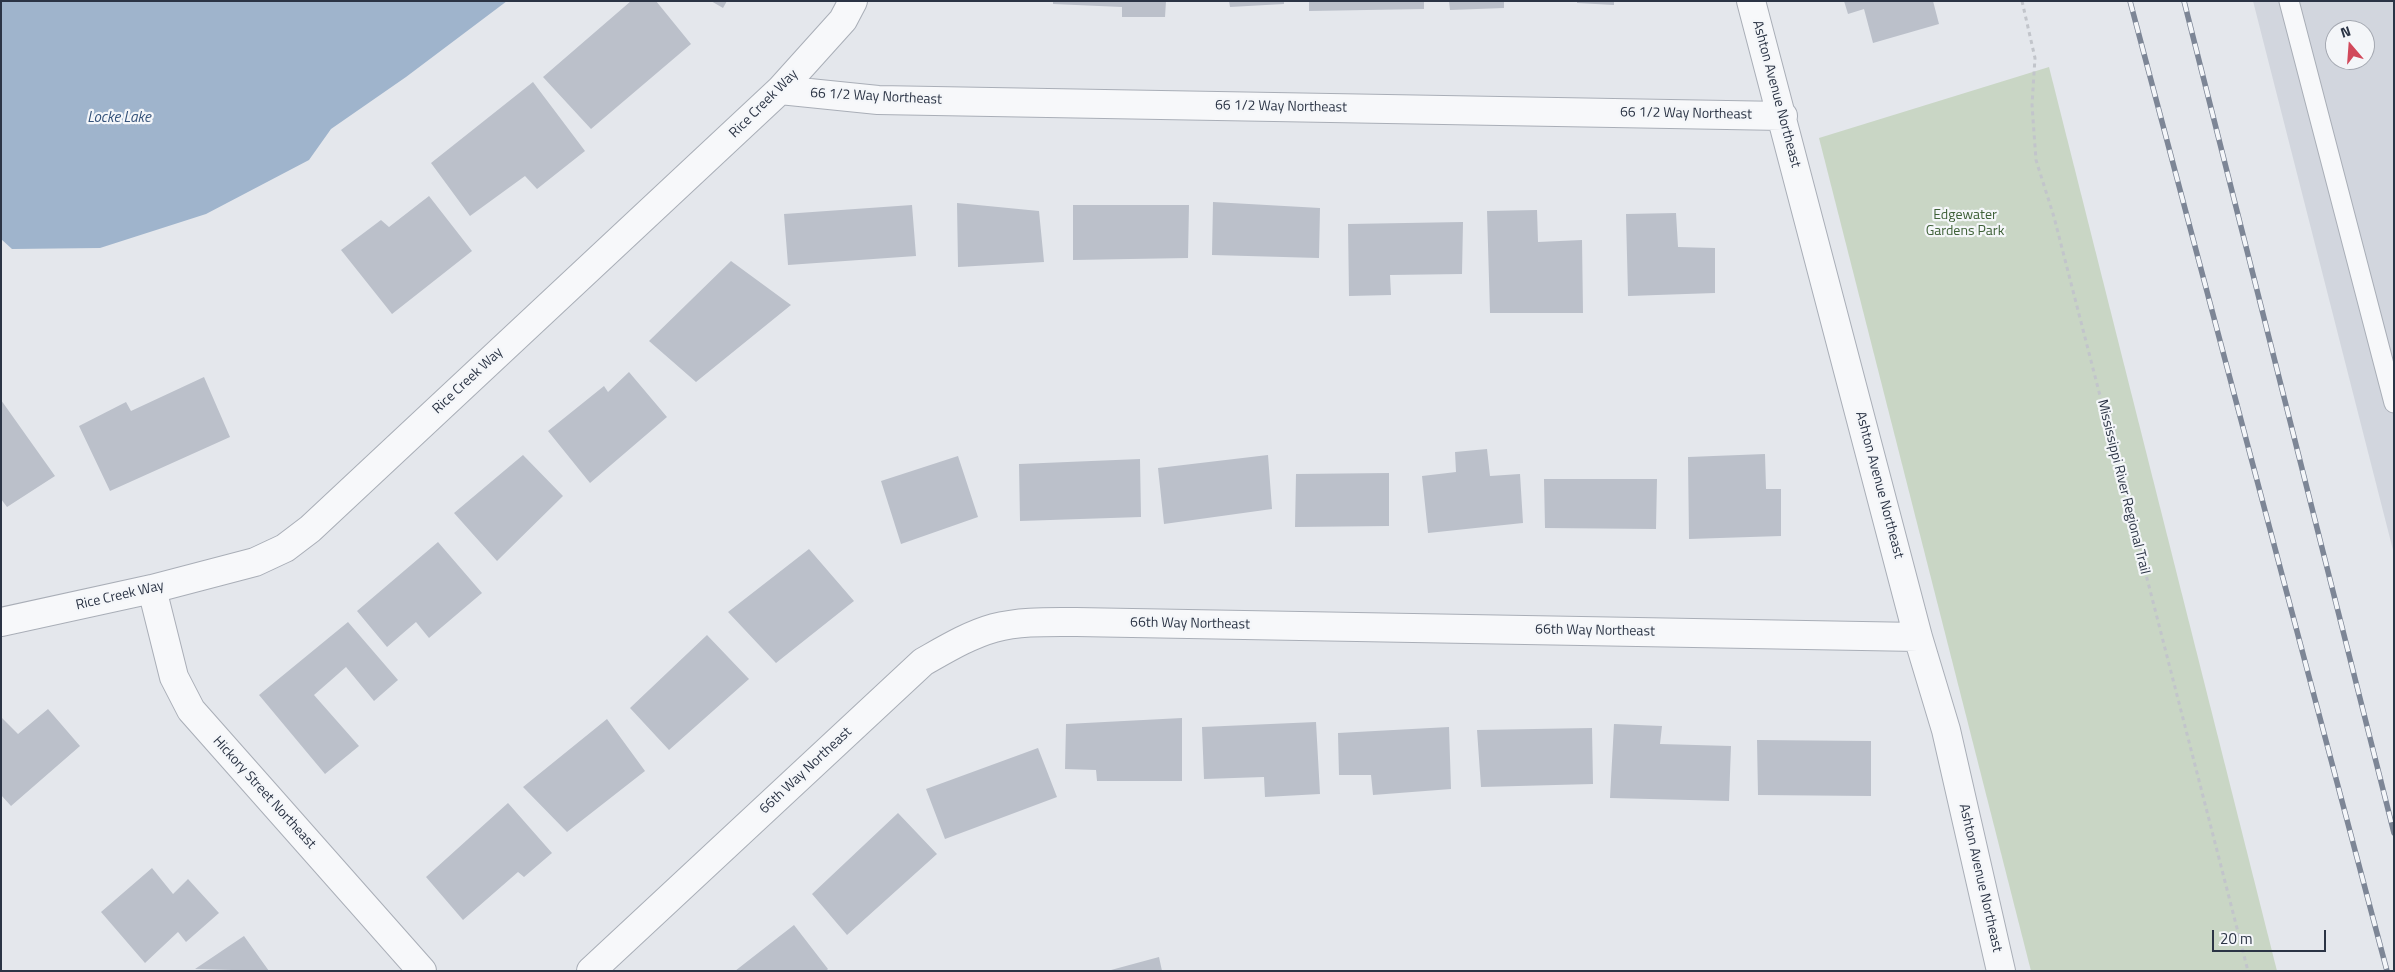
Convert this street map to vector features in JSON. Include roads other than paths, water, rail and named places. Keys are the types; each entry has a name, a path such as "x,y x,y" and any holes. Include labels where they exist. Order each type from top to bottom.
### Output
{"street":[{"name":"Rice Creek Way","path":"1,622 152,590 255,562 285,548 310,529 780,90 843,20 853,1"},
{"name":"Ashton Avenue Northeast","path":"1751,1 1783,116 1918,637 1946,730 2001,971"},
{"name":"66 1/2 Way Northeast","path":"780,90 878,100 1783,116"},
{"name":"Hickory Street Northeast","path":"152,590 174,677 191,710 422,971"},
{"name":"66th Way Northeast","path":"591,971 923,662 956,643 994,628 1037,623 1076,622 1918,637"}],"lane":[{"path":"2289,1 2394,403"}],"water":[{"name":"Locke Lake","path":"1,1 507,1 406,77 331,129 309,160 206,214 100,248 12,249 1,239"}],"railway":[{"path":"2130,1 2387,971"},
{"path":"2184,1 2394,833"}],"park label":[{"name":"Edgewater Gardens Park","path":"1965,224"}]}
